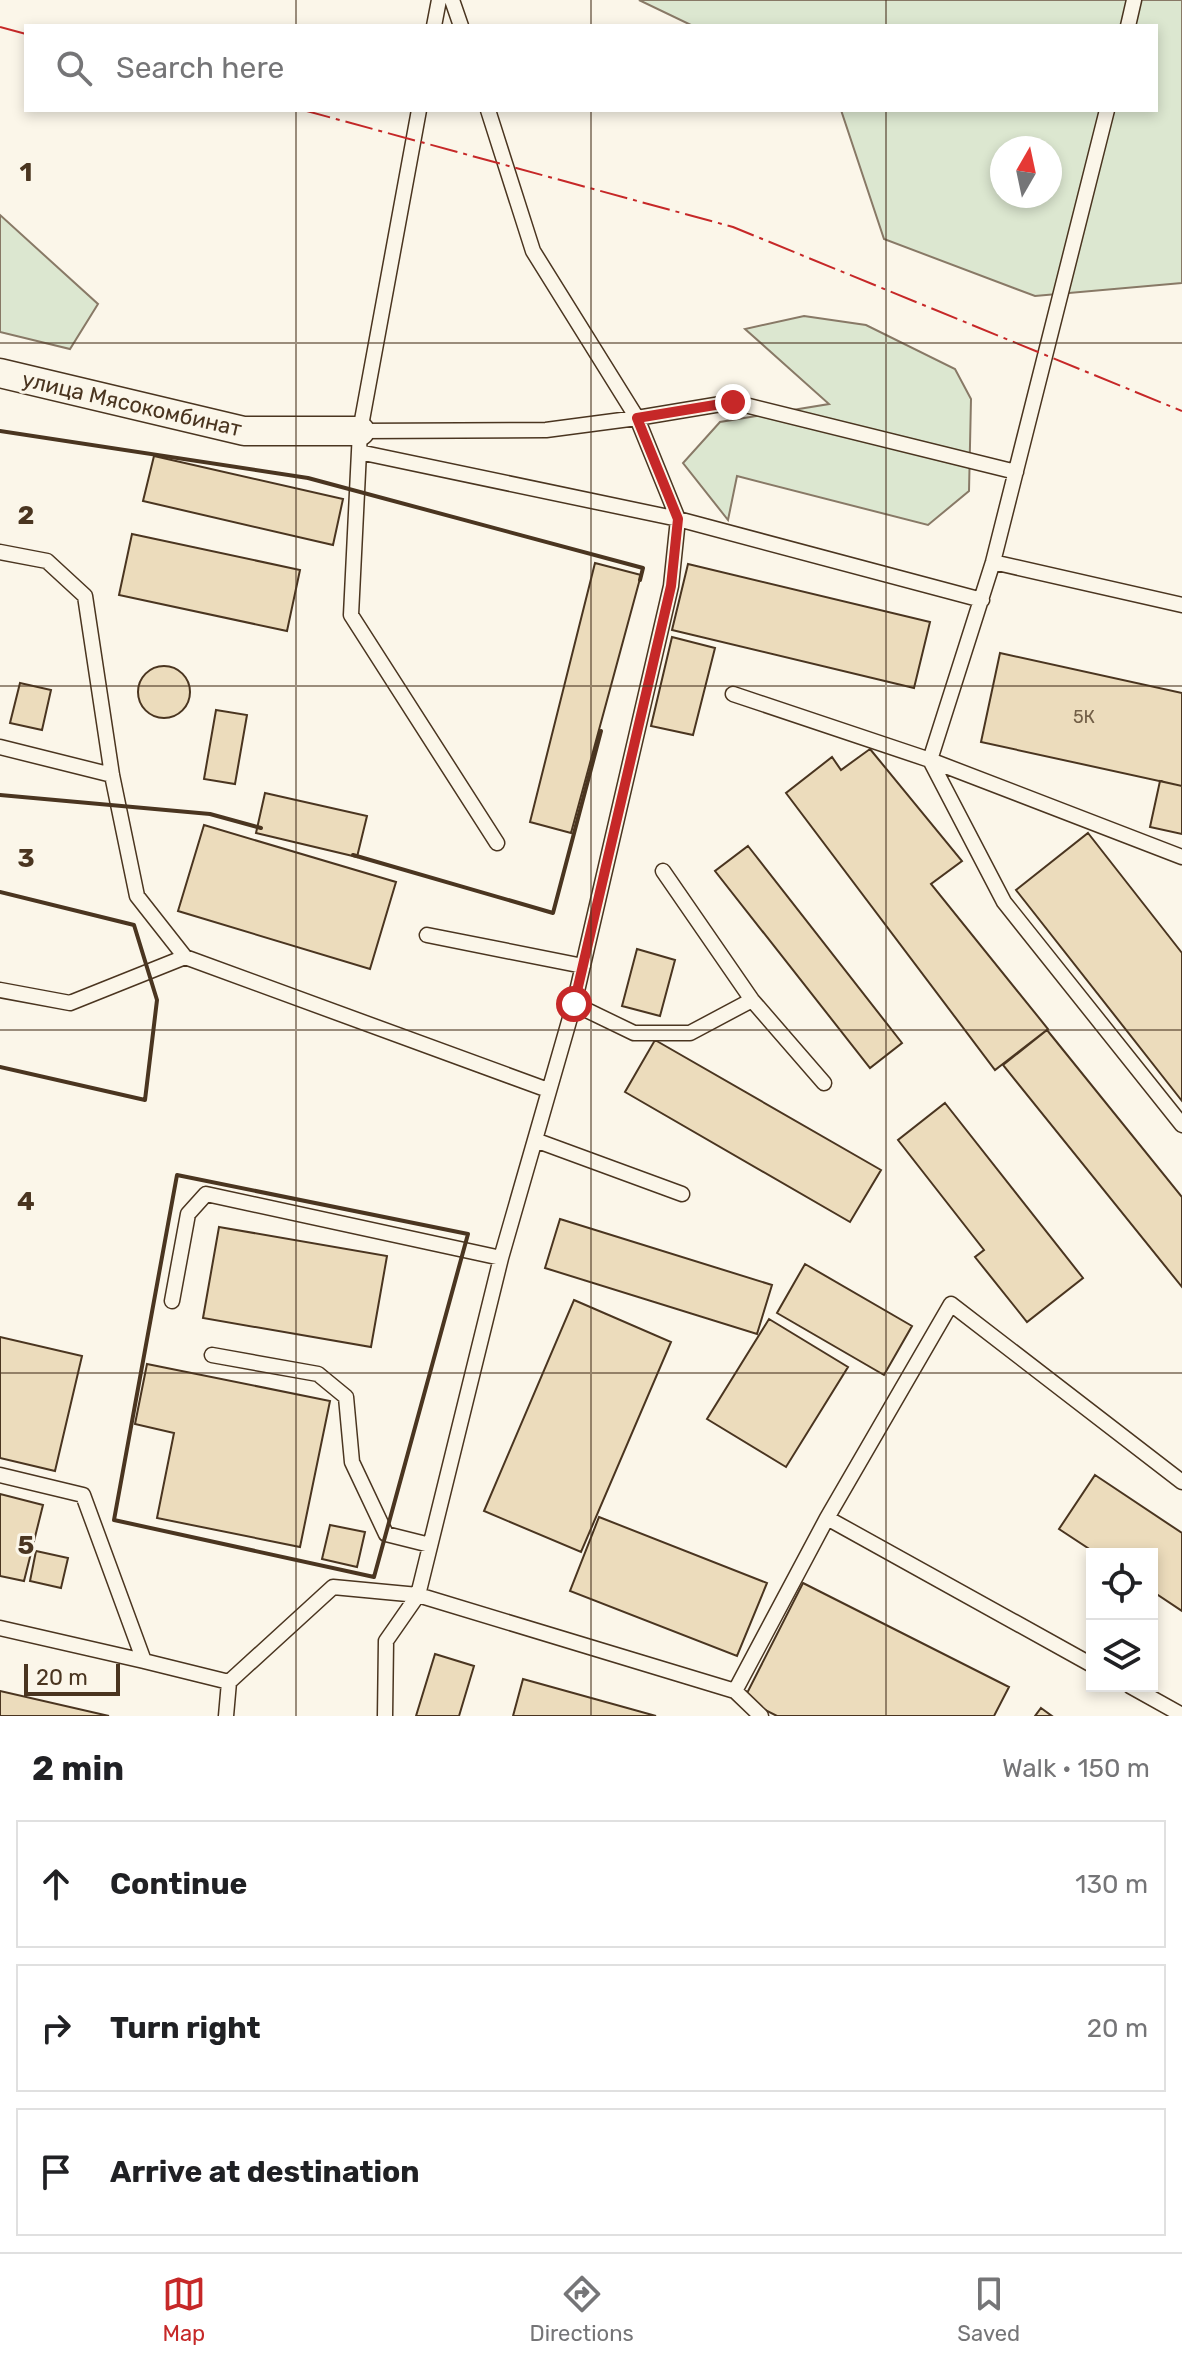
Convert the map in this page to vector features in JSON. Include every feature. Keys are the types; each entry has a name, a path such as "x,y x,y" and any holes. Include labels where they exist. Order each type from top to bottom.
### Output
{"street":[{"name":"улица Мясокомбинат","path":"0,373 244,431 360,441"}],"lane":[{"path":"434,24 439,0"},
{"path":"452,0 460,24"},
{"path":"1128,24 1134,0"},
{"path":"419,112 360,441 351,615 497,843"},
{"path":"385,1716 386,1641 418,1595 501,1258 574,1004 671,586 678,519 637,418 533,251 489,112"},
{"path":"1106,112 993,562 930,760 1004,902 1182,1125"},
{"path":"360,441 546,430 733,402 1016,472"},
{"path":"360,441 678,519 982,600"},
{"path":"0,552 47,561 85,596 112,775 137,896 185,957 548,1090"},
{"path":"993,562 1182,605"},
{"path":"733,694 930,760 1182,857"},
{"path":"0,747 112,775"},
{"path":"663,871 752,1000 824,1083"},
{"path":"427,935 583,966"},
{"path":"0,990 70,1003 185,957"},
{"path":"574,1004 634,1033 690,1033 752,1000"},
{"path":"535,1140 682,1194"},
{"path":"172,1301 188,1214 206,1194 501,1258"},
{"path":"735,1691 827,1518 951,1304 1182,1482"},
{"path":"212,1355 318,1374 346,1397 352,1462 386,1534 430,1545"},
{"path":"0,1475 83,1495 144,1661"},
{"path":"827,1518 1086,1662"},
{"path":"226,1716 229,1682 333,1587 418,1595 735,1691 761,1716"},
{"path":"0,1628 229,1682"},
{"path":"1141,1692 1182,1715"}],"green space":[{"path":"639,0 1182,0 1182,283 1035,296 884,239 842,112 1158,112 1158,24 689,24"},
{"path":"0,215 98,304 70,349 0,332"},
{"path":"804,316 866,325 955,369 971,399 969,491 928,525 737,476 728,520 683,463 720,422 829,404 745,329"}],"building":[{"path":"154,456 343,499 333,545 143,501"},
{"path":"132,534 300,570 287,631 119,595"},
{"path":"595,563 641,575 571,833 530,822"},
{"path":"688,564 930,622 914,688 672,630"},
{"path":"672,637 715,648 693,735 651,726"},
{"path":"1000,653 1182,693 1182,786 981,742"},
{"path":"164,666 183,673 190,692 183,711 164,718 145,711 138,692 145,673"},
{"path":"20,683 51,690 42,730 10,723"},
{"path":"216,710 247,715 235,784 204,779"},
{"path":"870,749 962,861 931,884 1048,1029 995,1070 786,793 832,757 841,770"},
{"path":"1160,781 1182,786 1182,834 1150,827"},
{"path":"265,793 367,816 357,857 256,833"},
{"path":"204,825 396,882 370,969 178,911"},
{"path":"1088,833 1182,953 1182,1101 1016,890"},
{"path":"748,846 902,1043 870,1068 715,871"},
{"path":"637,949 675,960 660,1016 622,1006"},
{"path":"1047,1030 1182,1197 1182,1287 1003,1065"},
{"path":"655,1040 881,1170 850,1222 625,1092"},
{"path":"945,1103 1083,1278 1027,1322 975,1257 984,1250 898,1140"},
{"path":"560,1219 772,1285 757,1334 545,1268"},
{"path":"219,1227 387,1256 371,1347 203,1318"},
{"path":"805,1264 912,1326 884,1375 777,1313"},
{"path":"574,1300 671,1342 581,1552 484,1511"},
{"path":"769,1319 848,1367 786,1467 707,1419"},
{"path":"0,1337 82,1356 55,1471 0,1458"},
{"path":"147,1364 330,1401 300,1547 157,1518 174,1433 135,1424"},
{"path":"1095,1475 1182,1533 1182,1611 1158,1595 1158,1548 1088,1548 1059,1529"},
{"path":"0,1494 43,1505 24,1581 0,1576"},
{"path":"599,1517 767,1583 737,1656 570,1591"},
{"path":"330,1525 365,1532 357,1567 322,1559"},
{"path":"36,1551 68,1558 61,1588 30,1581"},
{"path":"803,1583 1009,1687 994,1716 777,1716 744,1699"},
{"path":"435,1654 474,1666 459,1716 416,1716"},
{"path":"523,1679 656,1716 513,1716"},
{"path":"0,1691 109,1716 0,1716"},
{"path":"1041,1708 1052,1716 1035,1716"}],"wall":[{"path":"0,431 308,478 643,568 640,580"},
{"path":"353,855 553,913 601,731"},
{"path":"0,795 210,814 261,828"},
{"path":"0,892 134,925 157,1000 145,1100 0,1067"},
{"path":"177,1175 468,1234 374,1577 114,1520 177,1175"}],"power":[{"path":"0,27 24,33"},
{"path":"310,112 733,227 1182,411"}],"route":[{"path":"574,1004 671,586 678,519 637,418 733,402"}]}
